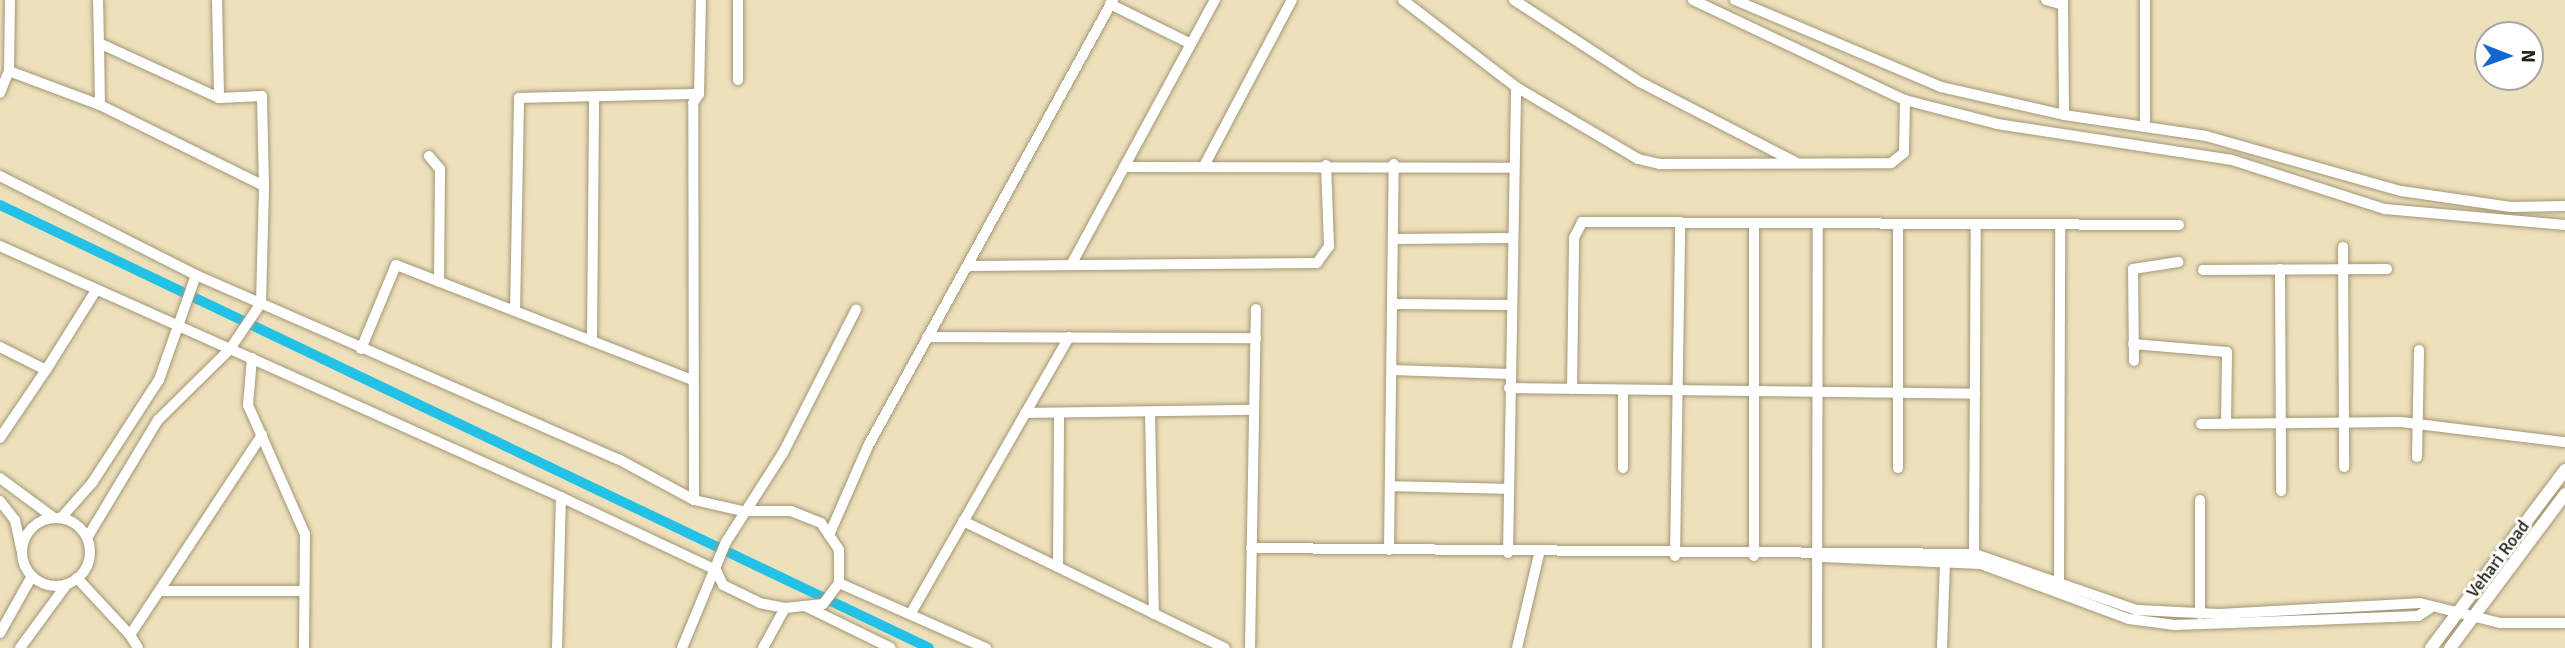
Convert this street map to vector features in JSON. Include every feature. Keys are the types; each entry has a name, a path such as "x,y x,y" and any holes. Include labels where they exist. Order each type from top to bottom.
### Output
{"main road":[{"name":"Vehari Road","path":"2431,648 2565,470"},
{"name":"Vehari Road","path":"2450,648 2565,494"}],"street":[{"path":"0,93 9,71 10,0"},
{"path":"98,0 100,104"},
{"path":"217,0 219,98"},
{"path":"694,500 693,103 699,94 701,0"},
{"path":"738,0 738,80"},
{"path":"1071,265 1214,0"},
{"path":"1204,166 1292,0"},
{"path":"1404,0 1516,88 1638,159 1799,164 1900,160 1905,100"},
{"path":"1514,0 1640,82 1799,164"},
{"path":"1692,0 1905,100 1997,124 2232,160 2385,209 2565,225"},
{"path":"1735,0 1941,87 2064,115 2206,136 2401,191 2511,207 2565,206"},
{"path":"2046,0 2063,2 2064,115"},
{"path":"2144,0 2145,127"},
{"path":"829,535 868,446 927,337 969,267 1112,2 1191,44"},
{"path":"20,648 89,560 87,538 158,420 230,349 261,303 264,186 262,96 219,98 99,43"},
{"path":"9,71 100,104 264,186"},
{"path":"1508,553 1516,88"},
{"path":"515,312 519,98 594,100 699,94"},
{"path":"592,341 594,100"},
{"path":"429,156 440,169 439,282"},
{"path":"1124,167 1394,164 1514,168"},
{"path":"1389,551 1394,164"},
{"path":"969,267 1317,263 1328,246 1326,165"},
{"path":"0,176 196,275 618,459 694,500 742,511 792,511 821,523 839,550 839,583 823,604 785,608 723,585 716,570 561,497 252,358 94,292 0,246"},
{"path":"1675,556 1680,222"},
{"path":"1572,390 1577,223 2179,225"},
{"path":"1754,223 1751,393 1754,556"},
{"path":"1817,648 1818,224"},
{"path":"1974,558 1976,225"},
{"path":"2059,584 2060,225"},
{"path":"1898,226 1898,468"},
{"path":"1393,239 1513,238"},
{"path":"2343,247 2344,467"},
{"path":"2134,361 2134,265 2178,262"},
{"path":"361,348 396,265 692,380"},
{"path":"2280,269 2281,491"},
{"path":"2203,270 2387,269"},
{"path":"22,549 29,530 57,518 92,484 159,380 180,327 196,275"},
{"path":"0,438 94,292"},
{"path":"1392,304 1511,305"},
{"path":"1250,648 1256,309"},
{"path":"682,648 742,511 783,453 856,310"},
{"path":"927,337 1256,338"},
{"path":"911,613 1069,337"},
{"path":"2133,344 2227,352 2226,424"},
{"path":"0,347 46,370"},
{"path":"2417,457 2419,350"},
{"path":"252,358 248,405 305,534 304,648"},
{"path":"1392,370 1510,373"},
{"path":"1509,388 1975,394"},
{"path":"1623,390 1623,468"},
{"path":"1025,414 1254,410"},
{"path":"1150,412 1154,614"},
{"path":"1058,567 1059,413"},
{"path":"2201,424 2418,424 2565,442"},
{"path":"130,635 262,435"},
{"path":"0,478 87,538"},
{"path":"1390,486 1508,489"},
{"path":"557,648 561,497"},
{"path":"0,500 15,520 32,576 52,586 72,581"},
{"path":"2200,500 2200,614"},
{"path":"963,521 1225,648"},
{"path":"1251,548 1675,556 1974,558 2137,610 2200,614 2420,603 2429,609 2473,617 2565,623"},
{"path":"1517,648 1539,554"},
{"path":"1819,557 1945,562 1974,558 2129,620 2175,625 2418,616 2429,609"},
{"path":"1942,648 1945,562"},
{"path":"0,633 32,576"},
{"path":"72,581 130,635 138,648"},
{"path":"839,583 986,648"},
{"path":"161,591 304,591"},
{"path":"806,607 891,648"},
{"path":"763,648 785,608"}],"waterway":[{"path":"0,205 929,648"}]}
